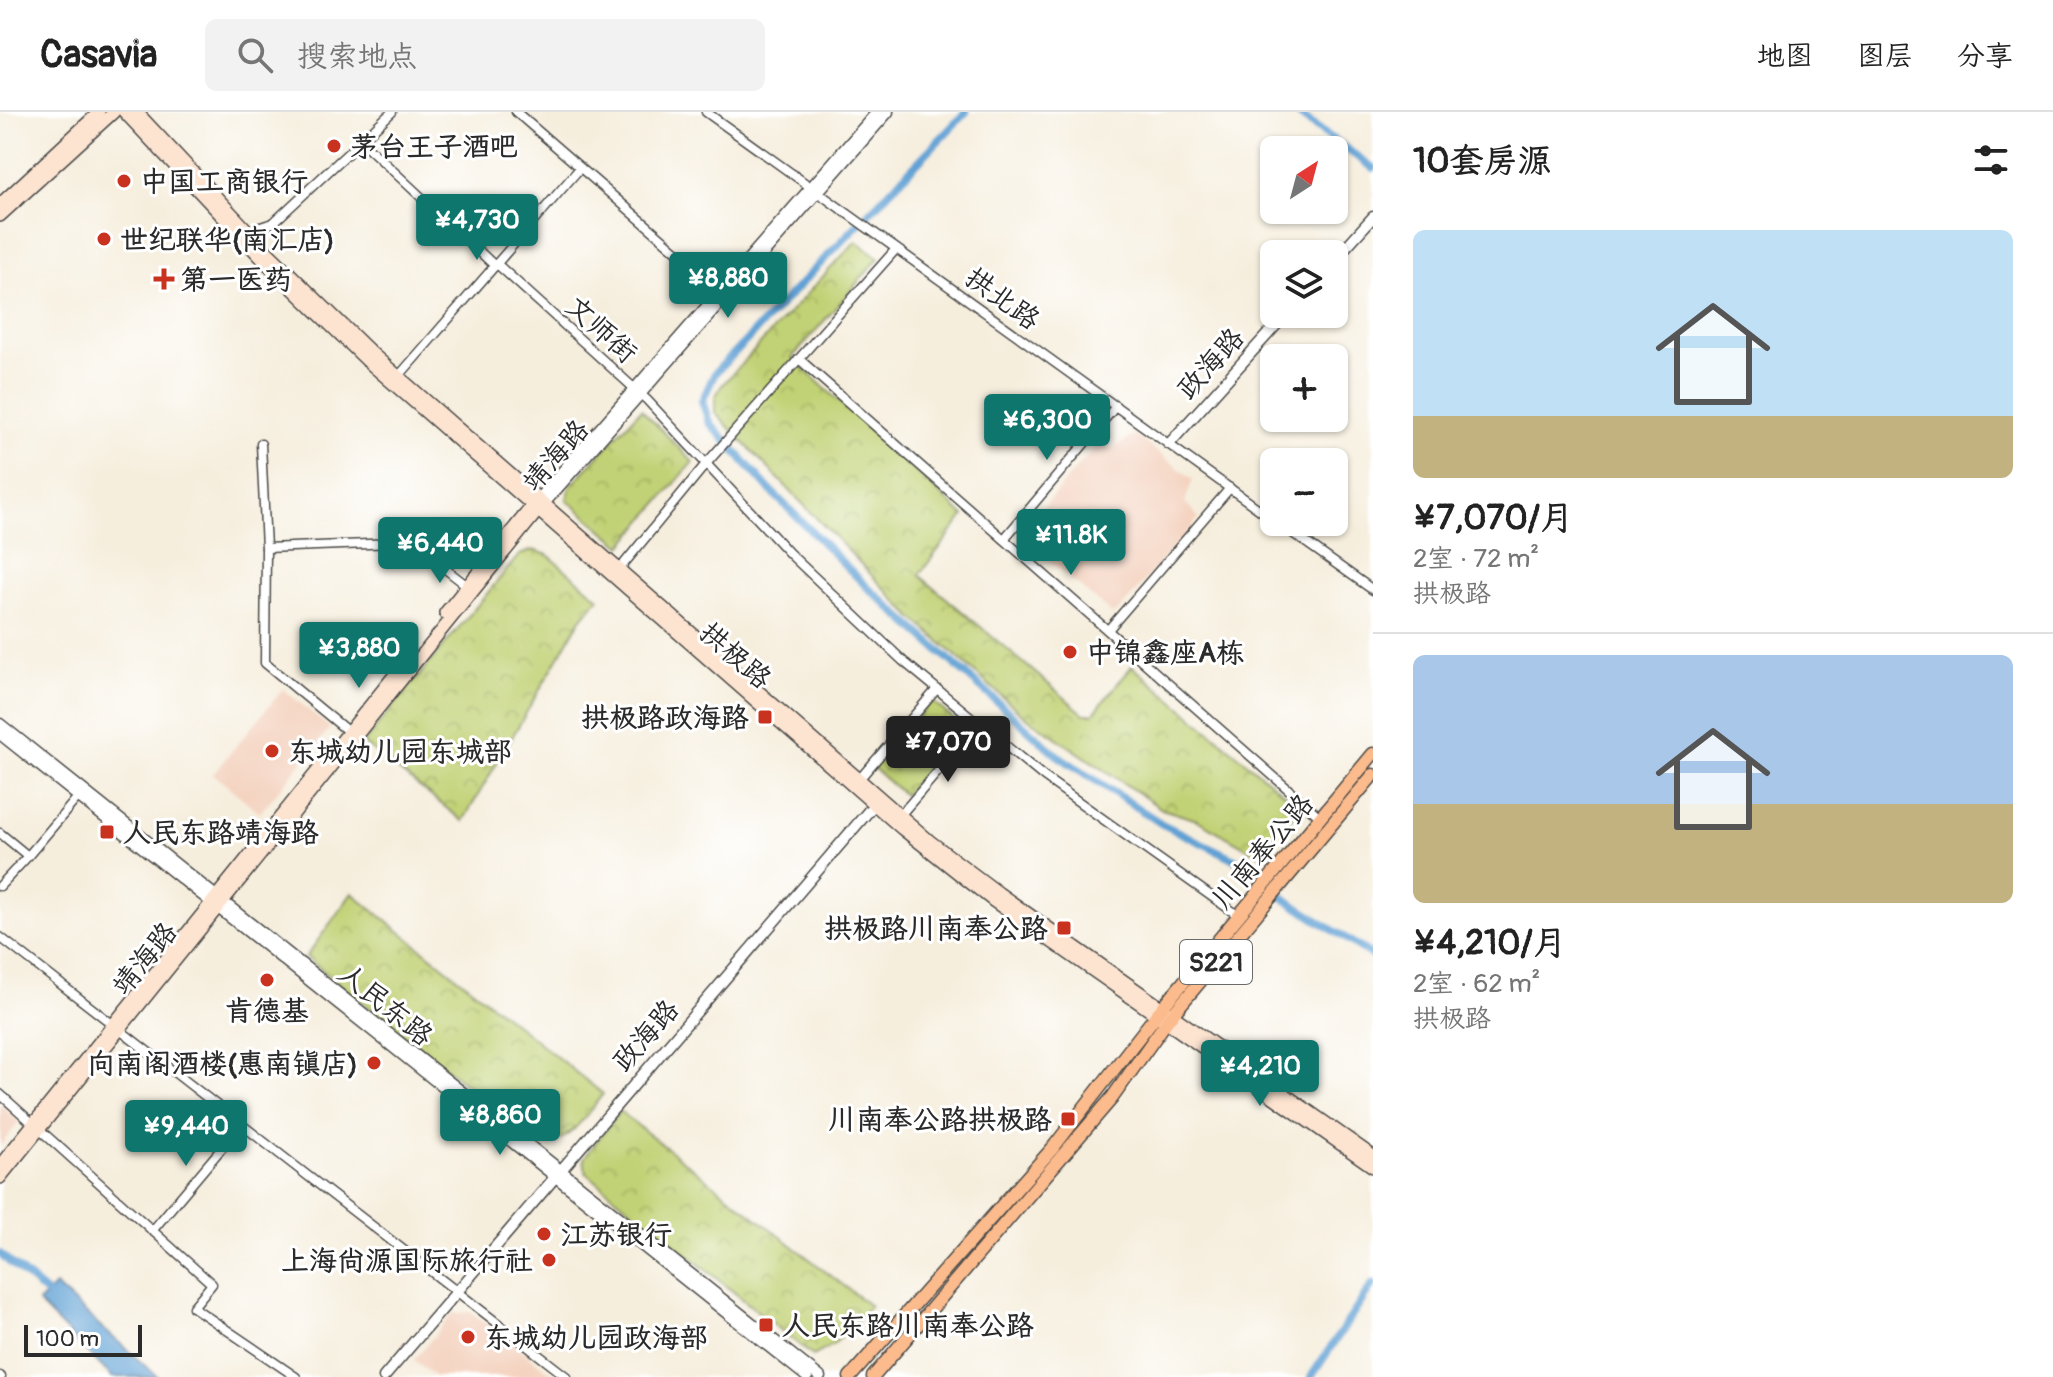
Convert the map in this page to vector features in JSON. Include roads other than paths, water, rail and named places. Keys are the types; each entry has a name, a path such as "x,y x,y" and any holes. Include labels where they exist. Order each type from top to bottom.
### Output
{"main road":[{"path":"0,204 99,112"},
{"path":"0,216 114,112"},
{"name":"拱极路","path":"124,112 329,326 897,819 1373,1167"},
{"name":"拱极路","path":"137,112 248,231 398,377 537,506 618,571 856,784"},
{"name":"靖海路","path":"0,1165 537,506"},
{"name":"川南奉公路","path":"1283,873 1321,818 1373,754"},
{"name":"川南奉公路","path":"1165,1014 1283,873 1373,775"},
{"name":"川南奉公路","path":"1165,1014 1239,916 1261,899"},
{"path":"850,1377 1052,1149 1165,1014"},
{"path":"873,1377 1112,1098 1165,1014"},
{"name":"拱极路","path":"1165,1014 1373,1156"},
{"name":"靖海路","path":"0,1178 34,1127"}],"street":[{"path":"248,231 273,223 392,112"},
{"path":"516,112 724,293"},
{"name":"拱北路","path":"706,112 1260,510"},
{"name":"靖海路","path":"537,506 814,190 877,112"},
{"name":"靖海路","path":"814,190 888,112"},
{"name":"文师街","path":"360,140 638,391 826,590 936,690 1091,812 1239,916"},
{"path":"398,377 580,168"},
{"path":"1348,245 1373,217"},
{"path":"618,571 705,465 896,249"},
{"name":"政海路","path":"1169,444 1273,328"},
{"path":"799,359 1321,818"},
{"path":"1004,539 1116,406"},
{"path":"261,444 266,548 265,663 351,734"},
{"path":"1108,630 1230,488"},
{"path":"418,526 429,538 426,554 414,561 404,559 394,543 403,528 418,526"},
{"name":"拱北路","path":"1297,536 1373,590"},
{"path":"266,548 394,543"},
{"path":"426,554 469,588"},
{"path":"856,784 936,690"},
{"name":"人民东路","path":"0,724 215,902 807,1377"},
{"path":"897,819 978,725"},
{"name":"人民东路","path":"0,734 215,902"},
{"path":"0,886 78,797"},
{"name":"政海路","path":"384,1377 877,801"},
{"path":"0,833 28,856"},
{"path":"0,937 567,1377"},
{"path":"0,1094 212,1284 193,1307 296,1377"},
{"path":"152,1231 242,1124"},
{"name":"人民东路","path":"557,1175 820,1377"}],"water":[{"path":"55,1286 158,1377 112,1377 38,1303"}],"waterway":[{"path":"966,112 715,373 702,401 709,422 768,488 866,586 1057,755 1162,824 1233,858 1288,901 1373,956"},
{"path":"1295,112 1373,168"},
{"path":"0,1254 54,1300"},
{"path":"1311,1377 1373,1284"}],"place":[{"name":"茅台王子酒吧","path":"334,146"},
{"name":"中国工商银行","path":"124,181"},
{"name":"世纪联华(南汇店)","path":"104,239"},
{"name":"第一医药","path":"164,279"},
{"name":"中锦鑫座A栋","path":"1070,652"},
{"name":"拱极路政海路","path":"765,717"},
{"name":"东城幼儿园东城部","path":"272,751"},
{"name":"人民东路靖海路","path":"107,832"},
{"name":"拱极路川南奉公路","path":"1064,928"},
{"name":"肯德基","path":"267,980"},
{"name":"向南阁酒楼(惠南镇店)","path":"374,1063"},
{"name":"川南奉公路拱极路","path":"1068,1119"},
{"name":"江苏银行","path":"544,1234"},
{"name":"上海尚源国际旅行社","path":"549,1260"},
{"name":"人民东路川南奉公路","path":"766,1325"},
{"name":"东城幼儿园政海部","path":"468,1337"}]}
